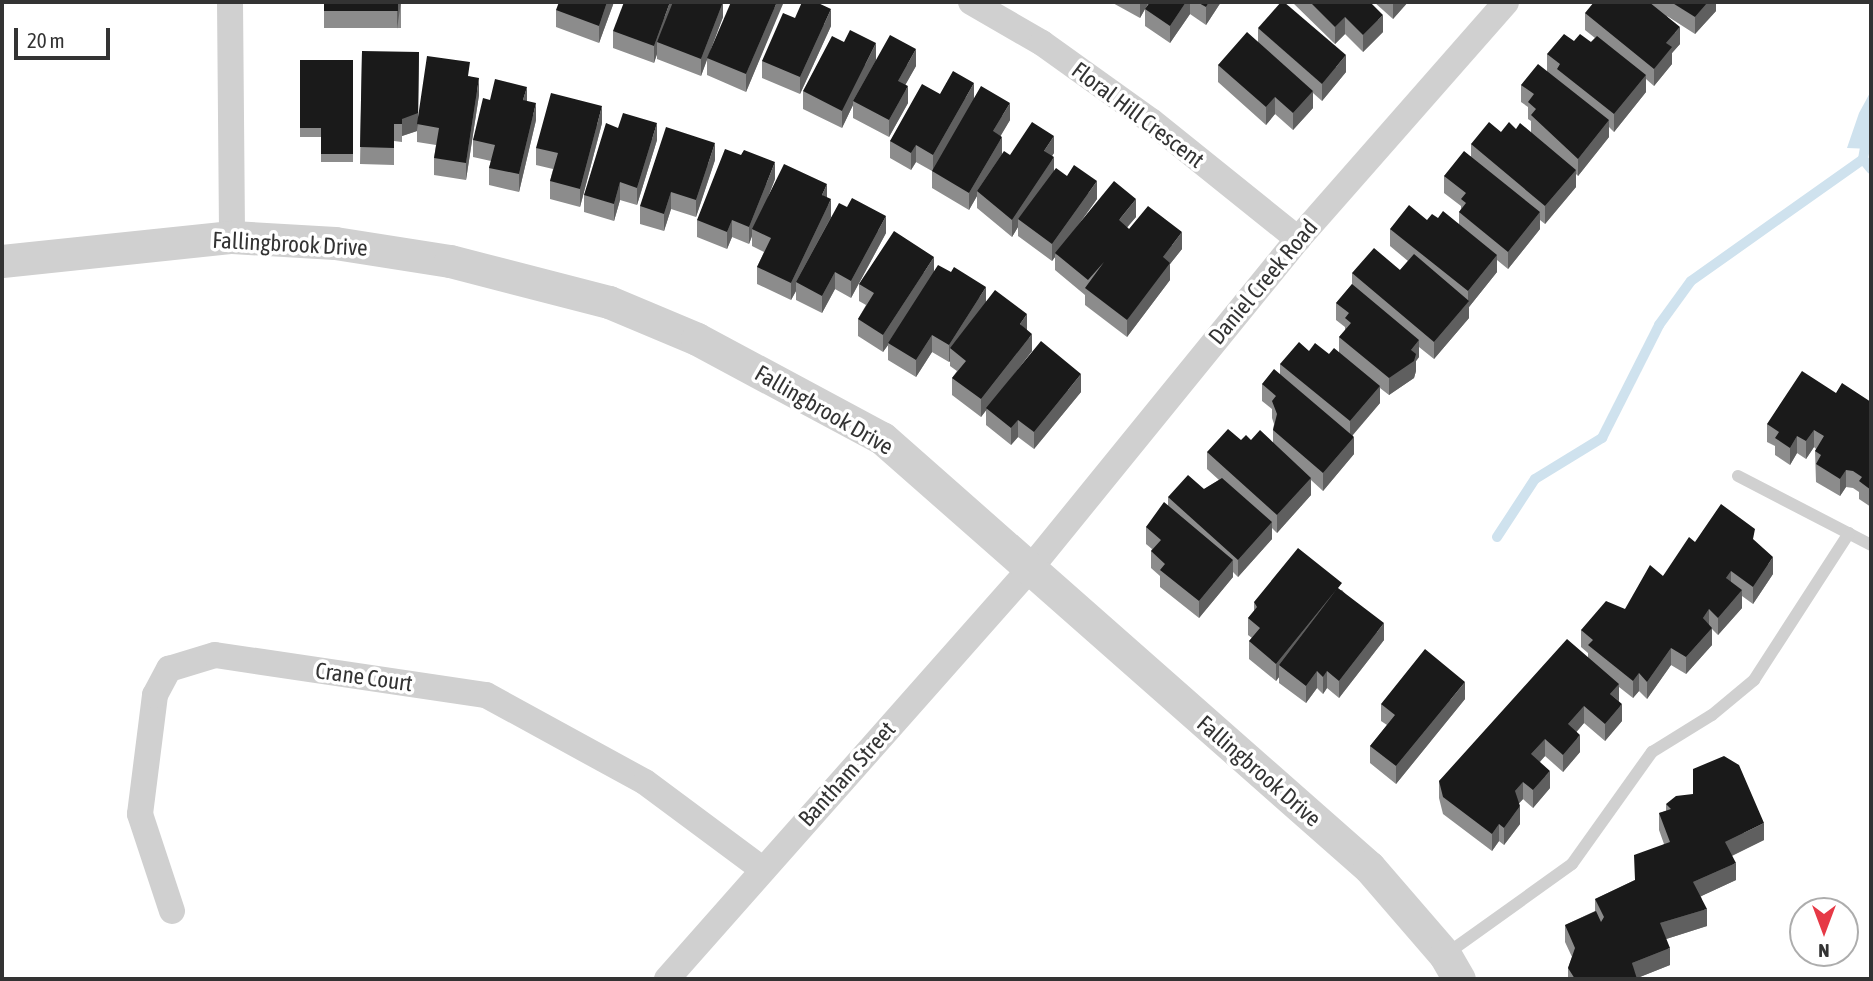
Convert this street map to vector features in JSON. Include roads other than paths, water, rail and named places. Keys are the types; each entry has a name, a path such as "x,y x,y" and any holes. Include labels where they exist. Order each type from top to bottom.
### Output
{"street":[{"path":"230,2 232,237"},
{"name":"Floral Hill Crescent","path":"971,2 1042,43 1151,121 1298,239"},
{"name":"Daniel Creek Road","path":"1029,570 1298,239 1506,2"},
{"name":"Fallingbrook Drive","path":"2,261 232,237 398,251 609,302 697,340 882,438 1369,867 1452,967"},
{"name":"Bantham Street","path":"667,979 1029,570"},
{"name":"Crane Court","path":"172,911 140,814 155,695 169,669 215,655 486,695 645,782 762,869"}],"lane":[{"path":"1738,476 1871,545"},
{"path":"1452,967 1572,864 1652,752 1712,715 1754,680 1849,533"}],"water":[{"path":"1871,91 1871,149 1847,148 1859,113"}],"waterway":[{"path":"1871,140 1866,142 1863,159 1871,169"},
{"path":"1497,537 1535,479 1602,438 1659,325 1691,281 1863,159"}]}
